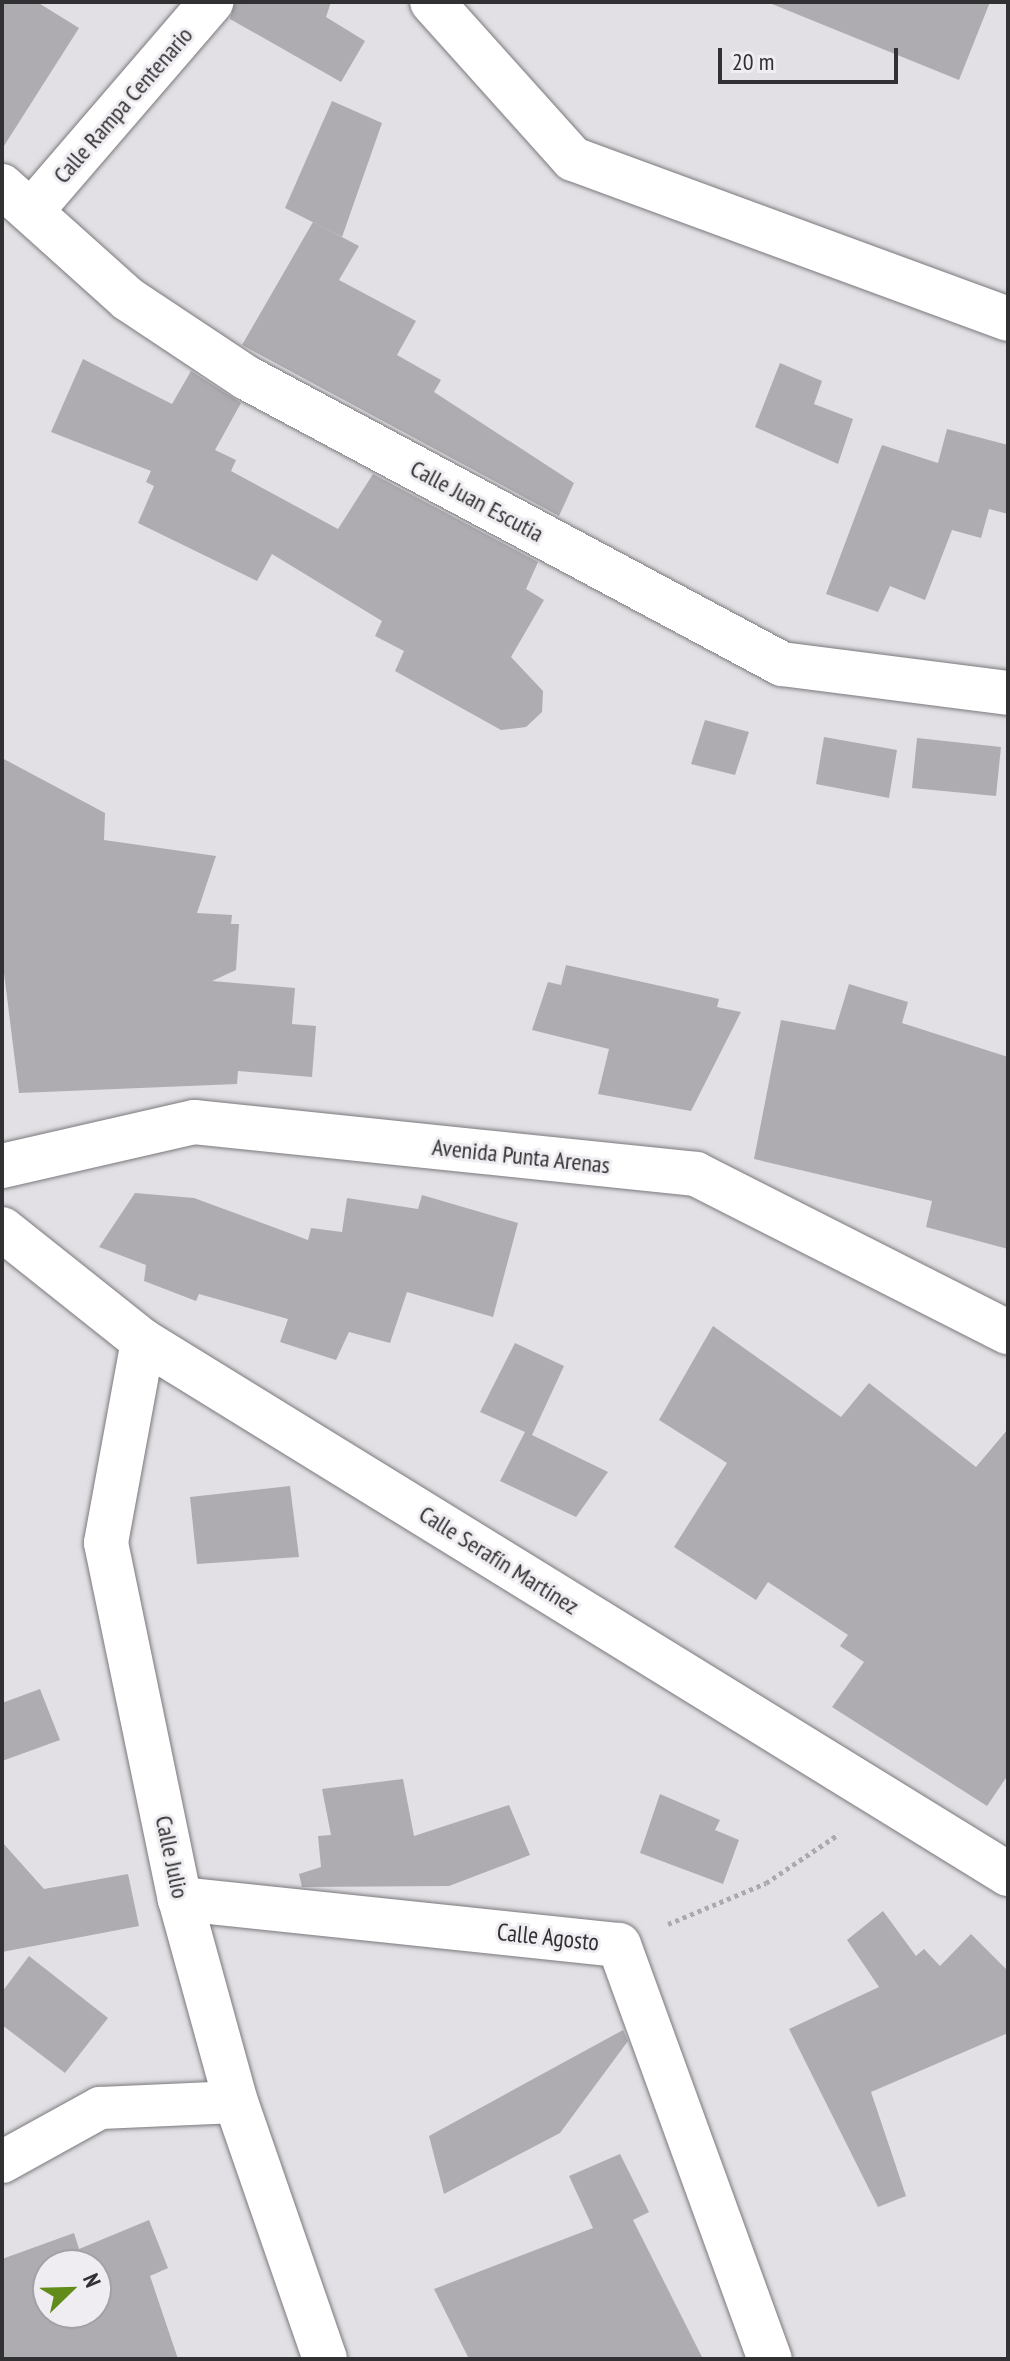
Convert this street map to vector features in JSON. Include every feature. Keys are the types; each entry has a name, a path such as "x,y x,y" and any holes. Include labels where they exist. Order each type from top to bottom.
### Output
{"street":[{"name":"Calle Rampa Centenario","path":"18,197 211,2"},
{"path":"432,2 573,159 1008,319"},
{"name":"Calle Juan Escutia","path":"18,197 128,299 247,378 782,664 1008,693"},
{"name":"Avenida Punta Arenas","path":"2,1166 194,1122 696,1174 1008,1332"},
{"name":"Calle Serafín Martínez","path":"2,1229 143,1341 1008,1874"},
{"name":"Calle Julio","path":"143,1341 106,1543 180,1899 236,2102 325,2359"},
{"name":"Calle Agosto","path":"180,1899 619,1945 770,2359"},
{"path":"2,2162 100,2108 236,2102"}],"path":[{"path":"619,1945 766,1883 889,1801"}],"building":[{"path":"2,2 37,2 79,28 2,149"},
{"path":"235,2 331,2 326,17 365,41 341,82 230,19"},
{"path":"767,2 990,2 959,80"},
{"path":"332,101 382,123 342,237 285,208"},
{"path":"313,222 359,246 339,280 416,321 397,355 441,380 434,392 574,483 559,516 242,345"},
{"path":"83,359 172,404 191,371 241,403 215,450 236,460 231,471 338,529 373,474 538,562 526,589 544,600 511,657 543,691 542,712 526,727 501,730 395,671 404,651 375,636 382,621 272,554 257,581 138,523 154,486 146,482 151,471 51,432"},
{"path":"780,363 822,381 814,404 853,419 838,464 755,427"},
{"path":"947,429 1008,445 1008,514 989,509 981,538 952,530 925,600 890,586 878,612 826,594 882,445 938,463"},
{"path":"705,720 749,732 735,775 691,764"},
{"path":"824,737 897,750 889,798 816,784"},
{"path":"917,738 1001,747 996,796 912,788"},
{"path":"2,758 105,813 104,840 216,856 197,913 232,915 231,924 239,924 236,970 212,981 295,988 292,1024 316,1026 312,1077 238,1071 237,1084 19,1093 2,957"},
{"path":"566,965 719,999 717,1007 741,1012 691,1111 598,1094 609,1049 532,1030 548,982 561,985"},
{"path":"849,984 908,1002 902,1023 1008,1057 1008,1249 926,1227 932,1201 754,1159 781,1020 835,1030"},
{"path":"135,1193 194,1198 308,1240 311,1228 342,1232 347,1198 418,1209 422,1195 518,1223 493,1317 407,1292 390,1343 349,1332 336,1360 280,1342 288,1319 199,1294 196,1301 144,1281 146,1265 99,1247"},
{"path":"713,1326 841,1417 869,1383 976,1467 1008,1429 1008,1775 987,1806 832,1707 864,1662 840,1646 848,1635 768,1582 756,1600 674,1547 727,1463 659,1420"},
{"path":"515,1343 564,1366 532,1435 608,1472 576,1517 500,1481 525,1432 480,1412"},
{"path":"290,1486 299,1557 197,1564 190,1497"},
{"path":"40,1689 60,1740 2,1761 2,1703"},
{"path":"403,1779 414,1836 509,1805 530,1855 449,1886 302,1887 299,1874 321,1867 318,1836 331,1835 322,1789"},
{"path":"660,1794 720,1820 715,1830 739,1840 723,1884 640,1853"},
{"path":"2,1842 44,1889 128,1874 139,1926 2,1952"},
{"path":"883,1911 916,1956 924,1949 940,1966 971,1934 1008,1971 1008,2033 871,2092 906,2196 878,2207 789,2029 879,1987 847,1940"},
{"path":"29,1956 108,2018 65,2073 2,2025 2,1992"},
{"path":"623,2030 628,2041 560,2133 444,2194 429,2136"},
{"path":"620,2154 649,2212 633,2220 703,2359 469,2359 434,2289 593,2228 569,2176"},
{"path":"149,2220 168,2268 150,2276 178,2359 2,2359 2,2259 74,2233 79,2249"}]}
